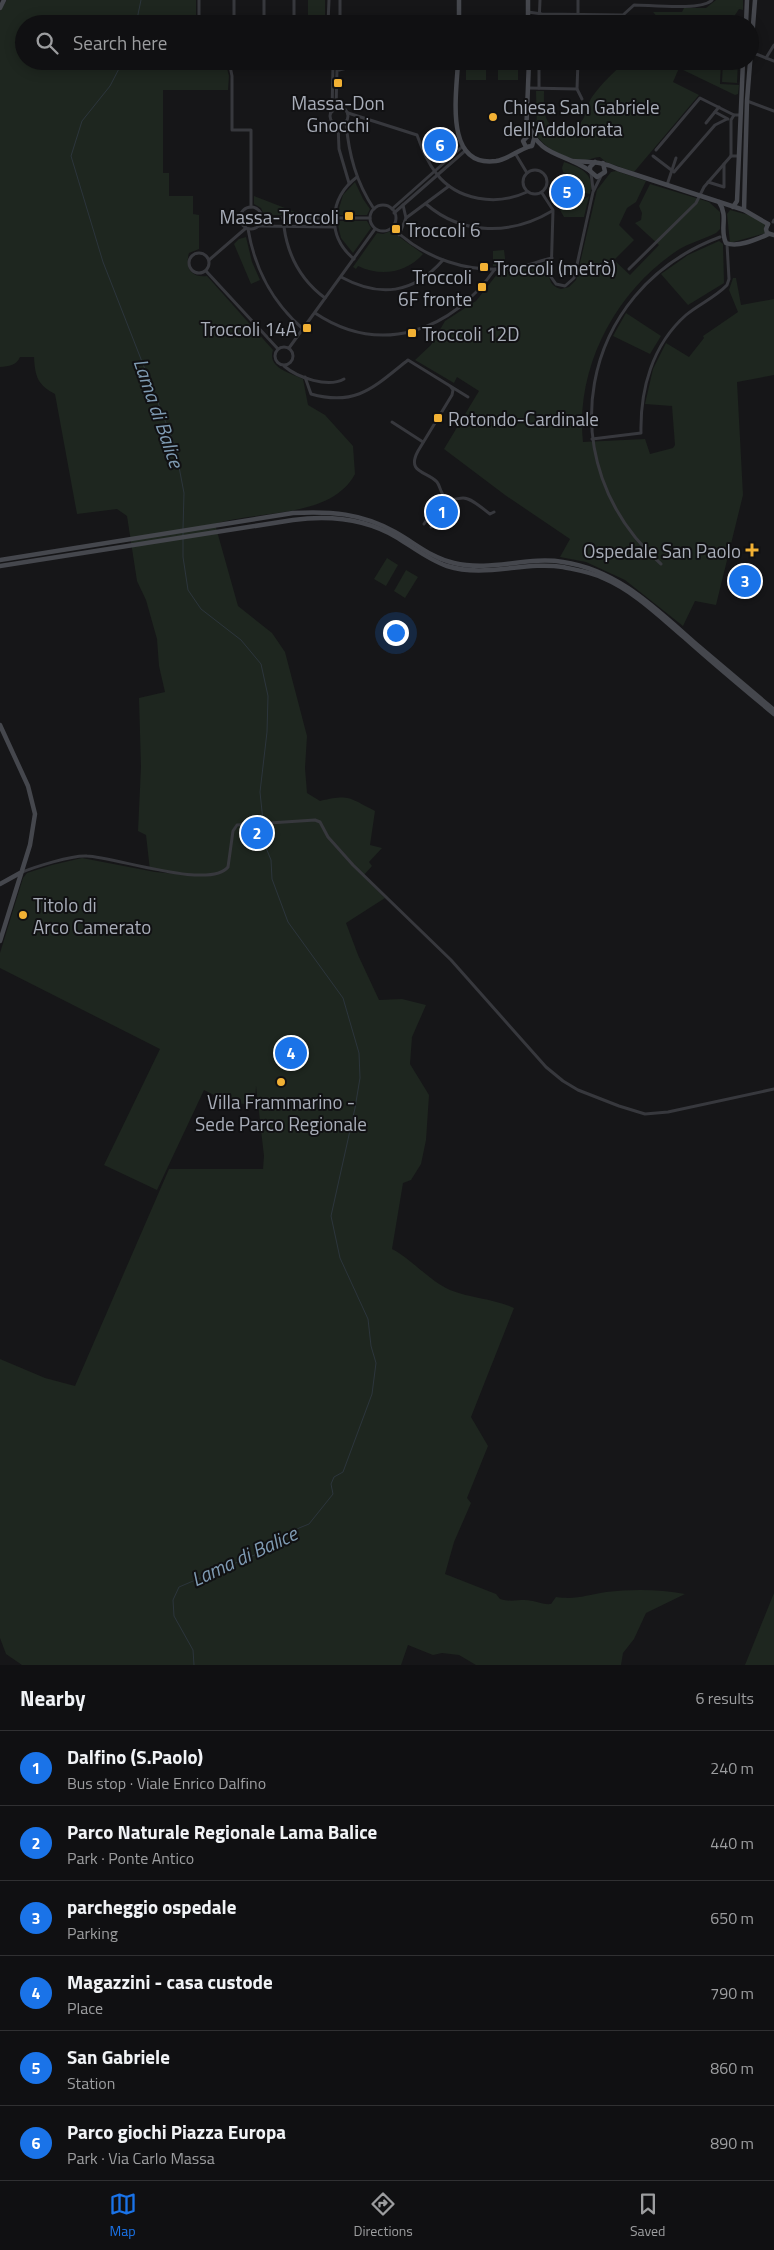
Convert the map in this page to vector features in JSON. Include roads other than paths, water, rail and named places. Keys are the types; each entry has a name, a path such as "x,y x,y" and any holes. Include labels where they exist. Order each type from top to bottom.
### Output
{"main road":[{"path":"0,8 4,0"},
{"path":"458,15 459,0"},
{"path":"528,0 528,12"},
{"path":"746,15 747,2"},
{"path":"754,15 755,2"},
{"path":"458,70 456,127 459,140 464,148 476,157 492,161 504,159 529,147 534,143 528,122"},
{"path":"529,70 528,122 523,142 529,147 548,150"},
{"path":"725,214 737,202 743,70"},
{"path":"744,210 747,101 750,70"},
{"path":"741,101 747,101"},
{"path":"526,136 533,138 548,150 597,177 611,169 618,169"},
{"path":"572,162 603,163 744,210 772,222 766,229 772,235 732,245 720,237 724,232"},
{"path":"590,172 590,166 595,162"},
{"path":"603,163 603,174"},
{"path":"718,201 725,214 724,232 726,242"},
{"path":"0,566 293,514 341,513 370,519 396,532 427,553 455,564 486,566 527,560 547,560 583,566 614,579 631,589 774,710"},
{"path":"222,527 307,518 343,518 382,529 427,557 455,568 487,570 528,565 548,565 582,571 603,578 623,589 654,612 774,714"},
{"path":"0,560 139,541"},
{"path":"0,724 29,791 35,814 34,825 0,939"},
{"path":"0,884 20,873"}],"street":[{"path":"199,0 199,15"},
{"path":"234,0 234,15"},
{"path":"264,0 264,15"},
{"path":"294,0 294,15"},
{"path":"328,15 329,0"},
{"path":"340,0 340,15"},
{"path":"539,13 540,0"},
{"path":"578,0 578,14"},
{"path":"634,0 634,5"},
{"path":"528,12 623,15 634,5 698,6 709,3 712,0"},
{"path":"747,2 755,2"},
{"path":"766,58 774,46"},
{"path":"759,55 774,61"},
{"path":"231,70 232,130 251,130 251,207"},
{"path":"332,70 331,120 338,125 346,123"},
{"path":"332,112 336,108 337,70"},
{"path":"539,70 539,88"},
{"path":"578,70 577,89 582,99"},
{"path":"529,88 577,89"},
{"path":"656,150 700,98 734,115 740,115"},
{"path":"747,101 774,111"},
{"path":"336,108 344,108 348,113 417,136 423,152 436,173 449,186 468,196 490,200 506,199 527,192 542,193 546,187 546,176 537,170 527,173 523,182 527,192"},
{"path":"706,123 718,108"},
{"path":"715,112 729,120"},
{"path":"348,113 346,123 350,160 374,209"},
{"path":"671,172 674,172 715,125 729,120 734,115"},
{"path":"629,269 696,203 704,187 730,156 729,120"},
{"path":"338,125 339,149 349,183"},
{"path":"393,211 464,148"},
{"path":"515,153 527,173"},
{"path":"653,156 671,172"},
{"path":"730,156 739,156"},
{"path":"667,185 676,158"},
{"path":"708,182 724,187 724,163"},
{"path":"590,172 593,192"},
{"path":"393,211 436,173"},
{"path":"542,193 553,210 553,281 560,286 569,284 574,278 593,192 603,174"},
{"path":"354,258 340,243 334,227 334,218 337,201 349,183 357,177"},
{"path":"399,234 406,218 449,186"},
{"path":"403,204 406,218"},
{"path":"426,204 456,222 485,229 502,229 522,225 553,210"},
{"path":"383,206 393,211 395,220 392,227 382,231 375,229 370,218 374,209 383,206"},
{"path":"262,218 258,210 251,207 244,209 240,216 240,222 247,228 255,259 268,289 282,308 303,329"},
{"path":"262,218 370,218"},
{"path":"258,226 262,218"},
{"path":"209,260 247,228 258,226 334,227"},
{"path":"284,227 287,242 300,271 312,287 326,298"},
{"path":"392,227 422,250 443,260 470,268 516,268 552,258"},
{"path":"289,348 375,229"},
{"path":"661,564 633,536 614,508 600,475 592,439 592,395 595,376 609,336 623,310 640,289 666,265 692,249 720,237"},
{"path":"592,439 641,434 642,401 650,366 670,332 686,315 727,285 729,279 726,242"},
{"path":"198,253 205,254 209,260 209,266 203,273 196,273 190,269 189,262 192,256 198,253"},
{"path":"341,277 356,285 373,290 390,291 422,280 443,260"},
{"path":"314,313 338,326 366,334 393,335 412,332 435,324 452,313 478,290 495,269"},
{"path":"206,271 278,349"},
{"path":"278,349 283,347 289,348 294,354 290,364 284,366"},
{"path":"278,349 275,358 278,363 305,376 329,383 336,383 344,379"},
{"path":"305,376 311,394 329,398 346,397 374,388 408,360 468,397"},
{"path":"450,386 453,390 452,395 414,458 417,470 437,482 443,494 449,499 465,498 490,514 494,512"},
{"path":"392,422 423,442"},
{"path":"424,524 443,494"},
{"path":"432,527 449,499"},
{"path":"20,873 51,863 86,856 175,873 207,875 220,873 227,869 229,864 234,828 242,824 313,819 320,822 328,837 352,865 451,960 546,1068 572,1086 619,1106 652,1115 774,1089"}],"waterway":[{"name":"Lama di Balice","path":"138,15 141,0"},
{"name":"Lama di Balice","path":"118,70 110,86 82,121 71,156 103,262 175,446 184,493 183,529"},
{"name":"Lama di Balice","path":"183,533 183,557 188,590 201,609 241,640 261,664 268,696 267,732 260,792 263,821"},
{"name":"Lama di Balice","path":"194,1665 193,1650 174,1616 173,1600 179,1587 264,1551 299,1528 309,1524 333,1494 331,1484 334,1477 343,1472 372,1394 376,1363 371,1346 368,1319 340,1258 331,1216 355,1108 360,1078 359,1053 343,998 288,922 272,879 271,860 262,838 263,825"}],"place":[{"name":"Massa-Don Gnocchi","path":"338,83"},
{"name":"Chiesa San Gabriele dell'Addolorata","path":"493,117"},
{"name":"Parco giochi Piazza Europa","path":"440,145"},
{"name":"San Gabriele","path":"567,192"},
{"name":"Massa-Troccoli","path":"349,216"},
{"name":"Troccoli 6","path":"396,229"},
{"name":"Troccoli (metrò)","path":"484,267"},
{"name":"Troccoli 6F fronte","path":"482,287"},
{"name":"Troccoli 14A","path":"307,328"},
{"name":"Troccoli 12D","path":"412,333"},
{"name":"Rotondo-Cardinale","path":"438,418"},
{"name":"Dalfino (S.Paolo)","path":"442,512"},
{"name":"Ospedale San Paolo","path":"752,550"},
{"name":"parcheggio ospedale","path":"745,581"},
{"name":"Parco Naturale Regionale Lama Balice","path":"257,833"},
{"name":"Titolo di Arco Camerato","path":"23,915"},
{"name":"Magazzini - casa custode","path":"291,1053"},
{"name":"Villa Frammarino - Sede Parco Regionale","path":"281,1082"}]}
